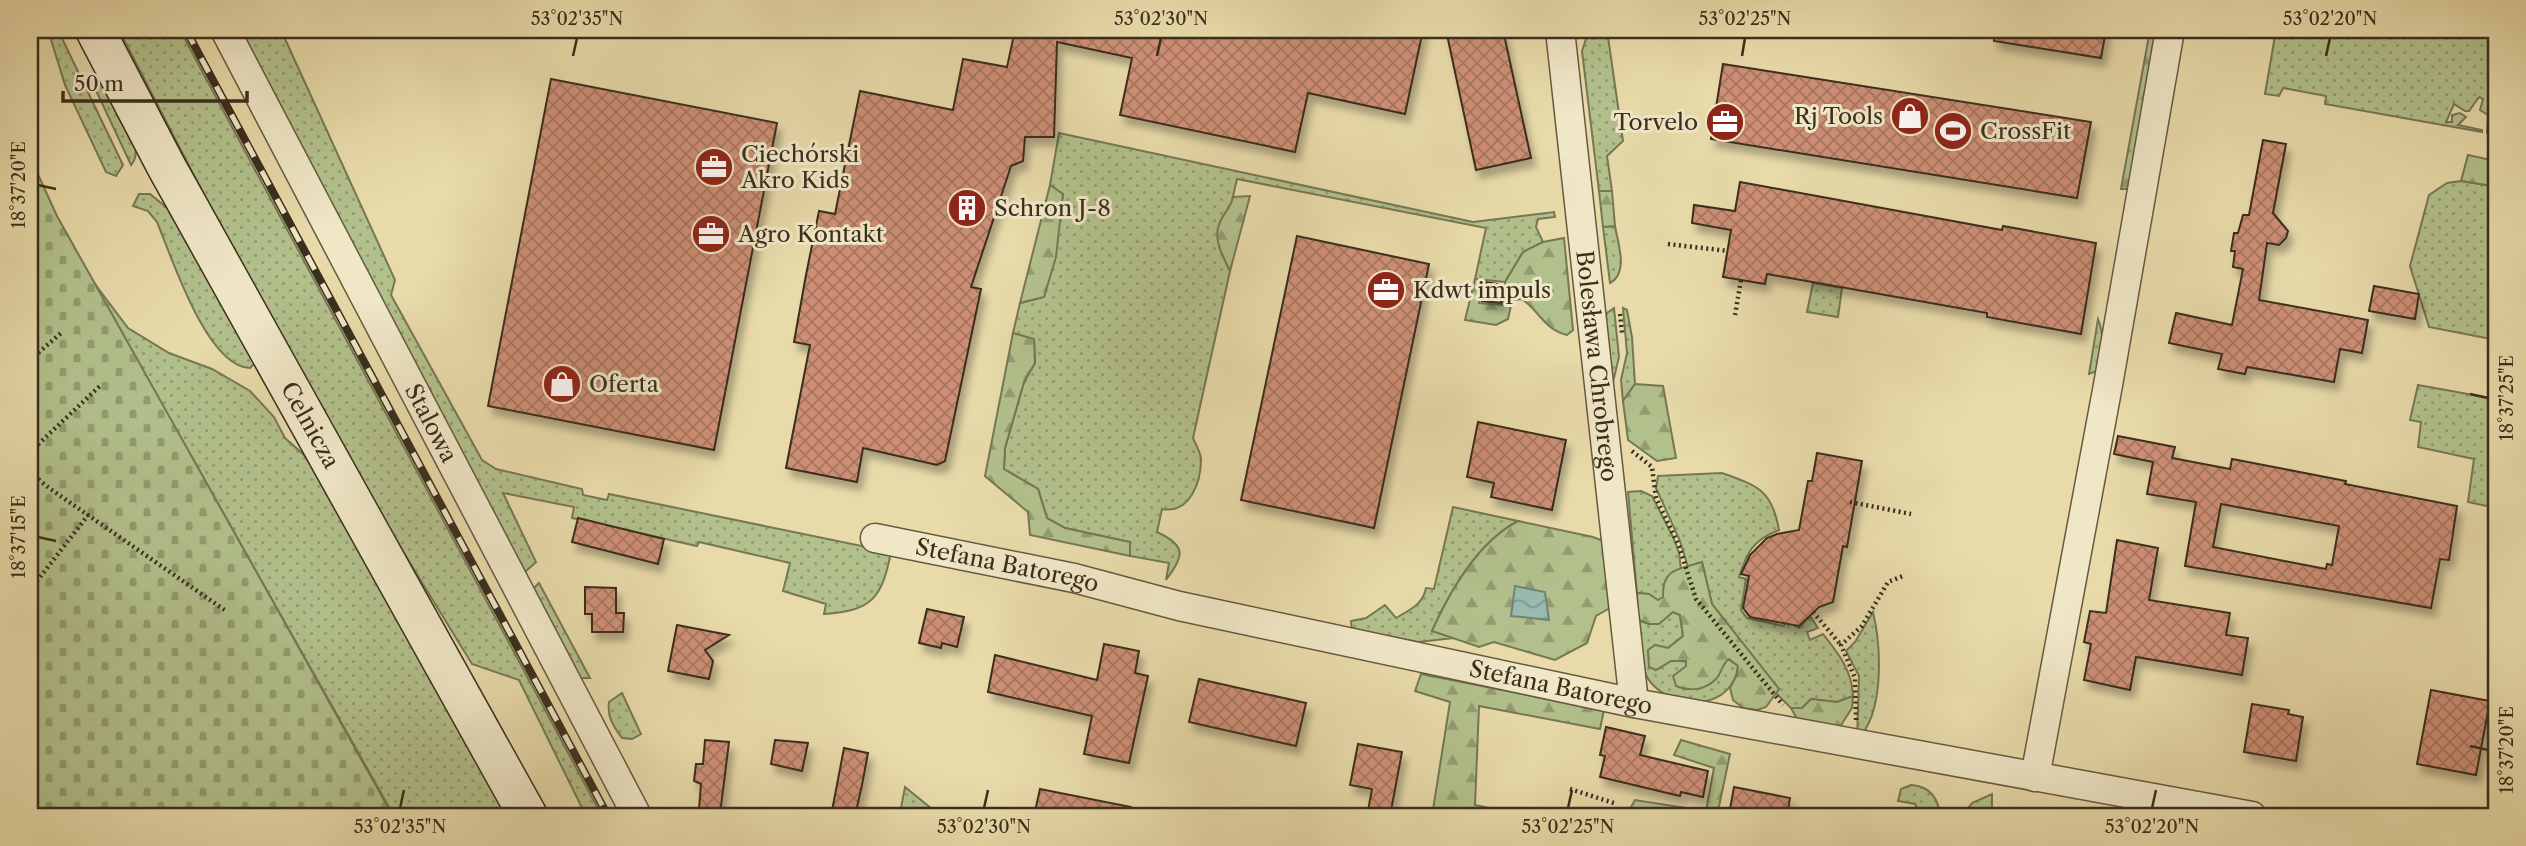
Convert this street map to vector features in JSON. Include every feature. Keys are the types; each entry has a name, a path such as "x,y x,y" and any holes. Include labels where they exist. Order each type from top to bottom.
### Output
{"street":[{"name":"Celnicza","path":"96,30 166,166 528,816"},
{"name":"Stalowa","path":"225,30 637,816"},
{"name":"Bolesława Chrobrego","path":"1560,30 1633,704"},
{"path":"2035,777 2108,385 2170,30"},
{"name":"Stefana Batorego","path":"875,538 1074,578 1189,608 1633,704 2035,777 2157,807 2252,816"}],"path":[{"path":"1668,244 1728,251"},
{"path":"1735,315 1741,280"},
{"path":"1617,306 1622,322 1622,343"},
{"path":"30,360 61,333"},
{"path":"30,452 102,384"},
{"path":"1623,444 1652,467 1656,498 1679,546 1696,599 1808,735"},
{"path":"30,472 226,611"},
{"path":"1850,502 1912,514"},
{"path":"30,590 89,514"},
{"path":"1840,645 1862,626 1888,582 1903,576"},
{"path":"1813,612 1840,645 1855,678 1856,720 1852,743"},
{"path":"1570,789 1617,804"}],"green space":[{"path":"48,30 58,30 123,165 116,176 106,172 65,85"},
{"path":"119,30 180,30 602,816 586,816 519,680 472,664 310,400"},
{"path":"237,30 281,30 395,280 391,295 482,460 496,469 582,489 583,495 607,500 609,494 891,552 879,591 872,599 853,610 824,614 826,604 783,591 790,563 699,542 697,546 572,518 574,507 503,493 536,562 524,573"},
{"path":"1597,30 1612,30 1608,37 1623,141 1607,156 1612,191 1599,191 1582,51 1586,39"},
{"path":"2150,30 2161,30 2129,189 2121,189"},
{"path":"2276,30 2496,30 2496,120 2493,135 2487,133 2488,115 2480,110 2483,99 2479,97 2469,111 2454,104 2446,122 2452,122 2452,115 2460,113 2466,117 2458,125 2482,132 2325,104 2326,96 2283,88 2279,96 2265,94"},
{"path":"100,78 121,122 128,125 132,135 136,151 131,165 93,84"},
{"path":"1059,133 1473,222 1554,212 1555,217 1538,219 1536,227 1543,242 1523,252 1505,282 1475,279 1486,228 1237,179 1231,205 1219,224 1219,247 1230,271 1193,438 1201,457 1199,477 1187,501 1180,507 1162,509 1157,532 1174,542 1180,552 1166,580 1169,563 1130,556 1130,542 1065,528 1047,518 1038,489 1004,469 1005,448 1024,382 1035,363 1034,340 1013,333 1020,303 1044,297 1063,195 1050,185"},
{"path":"2468,155 2496,161 2496,183 2486,185 2461,181"},
{"path":"30,157 57,216 393,816 30,816"},
{"path":"2461,181 2486,185 2496,183 2496,340 2429,327 2410,266 2429,195 2447,183"},
{"path":"1050,185 1063,194 1056,257 1044,297 1020,303"},
{"path":"1599,191 1612,191 1615,226 1603,227"},
{"path":"139,194 150,194 173,213 256,362 250,368 234,363 219,350 206,331 182,284 157,222 148,211 133,206"},
{"path":"1250,196 1230,271 1219,247 1218,228 1233,197"},
{"path":"1615,226 1621,265 1616,278 1610,283 1603,227"},
{"path":"1564,238 1573,330 1567,335 1548,325 1522,299 1512,300 1508,319 1496,325 1465,320 1475,279 1483,280 1479,303 1503,305 1505,282 1523,252 1543,242"},
{"path":"92,280 128,328 169,353 212,369 250,391 274,417 285,438 312,462 503,810 503,816 394,816"},
{"path":"1813,283 1842,288 1838,317 1807,312"},
{"path":"1614,308 1619,357 1613,382 1605,320 1607,313"},
{"path":"1623,308 1627,310 1632,337 1635,384 1623,401 1621,380 1627,353"},
{"path":"2098,319 2102,331 2101,359 2097,371 2089,374"},
{"path":"1013,333 1034,339 1035,363 1024,382 1005,448 1004,469 1038,489 1047,518 1065,528 1130,542 1130,556 1030,535 1028,512 985,476"},
{"path":"1635,384 1663,386 1676,458 1657,461 1628,440 1623,401"},
{"path":"2418,385 2496,399 2496,508 2468,502 2474,459 2418,447 2421,422 2410,420"},
{"path":"1722,473 1761,491 1772,506 1779,530 1757,543 1745,561 1739,577 1746,579 1741,610 1747,618 1784,626 1786,622 1796,624 1799,628 1810,616 1818,628 1807,632 1810,640 1823,634 1829,641 1847,670 1853,696 1837,702 1811,699 1802,708 1791,708 1776,693 1779,689 1712,604 1702,562 1688,567 1680,541 1656,488 1658,476"},
{"path":"1641,491 1652,496 1679,553 1681,569 1666,579 1664,597 1658,601 1649,594 1637,593 1628,492"},
{"path":"1453,507 1518,521 1478,554 1448,600 1432,631 1454,638 1418,642 1352,630 1351,621 1366,618 1385,605 1396,618 1419,603 1426,588 1434,589"},
{"path":"1518,521 1606,542 1610,608 1596,616 1587,643 1555,660 1494,642 1479,647 1432,631 1447,600 1478,554 1490,541"},
{"path":"1702,562 1712,604 1779,689 1766,707 1757,710 1743,708 1733,700 1730,688 1737,675 1738,666 1729,659 1716,679 1697,689 1676,686 1673,676 1686,666 1686,661 1671,661 1656,670 1649,667 1648,650 1655,645 1668,648 1683,636 1680,615 1673,612 1659,624 1638,620 1637,593 1649,594 1658,600 1663,597 1663,587 1669,575"},
{"path":"539,583 590,678 580,678 533,589"},
{"path":"1673,612 1680,615 1683,636 1668,648 1655,645 1656,670 1671,661 1687,661 1686,666 1722,664 1728,659 1738,666 1734,680 1726,691 1715,698 1703,702 1676,699 1652,684 1644,670 1638,620 1649,624"},
{"path":"1873,612 1878,643 1879,679 1872,713 1857,740 1859,676 1846,651 1855,642"},
{"path":"1421,674 1604,710 1600,729 1479,706 1475,805 1527,816 1432,816 1450,702 1415,691"},
{"path":"622,693 641,734 632,739 622,738 610,717 609,702"},
{"path":"1853,696 1852,708 1841,725 1823,728 1801,726 1791,708 1802,708 1811,699 1837,702"},
{"path":"1681,740 1730,754 1717,816 1626,816 1635,800 1706,811 1714,768 1674,755"},
{"path":"1911,785 1932,794 1938,804 1940,816 1920,816 1915,804 1898,801 1901,789"},
{"path":"905,787 937,813 937,816 900,813"},
{"path":"1992,794 1992,816 1962,816 1972,803"}],"water":[{"path":"1515,586 1545,592 1549,620 1511,616"}],"building":[{"path":"1015,30 1423,30 1405,114 1308,93 1295,152 1120,115 1132,58 1057,42 1054,137 1025,137 1023,161 1011,166 971,287 981,289 945,461 937,465 863,448 857,482 786,468 810,345 794,342 806,275 819,211 835,214 860,91 953,110 963,59 1007,67"},
{"path":"1446,30 1503,30 1531,158 1476,170"},
{"path":"1995,30 2106,30 2101,58 1994,41"},
{"path":"1723,64 2091,122 2077,198 1711,139"},
{"path":"551,79 777,123 714,450 488,406"},
{"path":"2263,140 2286,144 2273,213 2288,231 2286,238 2279,245 2267,243 2259,300 2368,320 2362,353 2340,349 2334,382 2247,367 2245,374 2218,369 2222,354 2169,343 2176,313 2232,325 2243,269 2233,267 2235,251 2231,251 2234,233 2238,233 2243,215 2249,215"},
{"path":"1740,182 2002,230 2003,226 2096,243 2081,334 1987,317 1987,313 1767,274 1765,284 1723,277 1731,230 1692,223 1694,205 1735,211"},
{"path":"1297,236 1429,264 1374,528 1241,500"},
{"path":"1485,282 1504,285 1501,303 1482,301"},
{"path":"2374,286 2419,294 2415,319 2369,311"},
{"path":"1478,422 1566,440 1552,510 1491,497 1494,483 1467,477"},
{"path":"2118,436 2175,447 2172,458 2230,469 2232,459 2457,506 2449,560 2440,559 2431,608 2185,566 2196,502 2147,494 2153,462 2114,454","holes":["2221,504 2339,526 2332,565 2327,564 2326,569 2213,547"]},
{"path":"1817,453 1862,461 1847,547 1843,546 1833,602 1819,607 1799,626 1750,617 1743,608 1749,576 1741,574 1750,555 1767,538 1799,530 1808,481 1812,481"},
{"path":"578,518 664,539 658,564 572,542"},
{"path":"2117,540 2158,548 2149,600 2230,613 2226,635 2248,638 2242,675 2136,657 2130,690 2084,680 2091,644 2084,642 2090,611 2106,613"},
{"path":"585,587 616,588 616,613 624,613 623,632 592,632 592,614 585,614"},
{"path":"927,609 964,617 957,647 942,643 941,648 919,643"},
{"path":"677,625 729,635 705,650 713,661 709,679 668,671"},
{"path":"1104,644 1139,651 1135,673 1148,676 1129,763 1084,754 1092,716 988,692 995,655 1097,680"},
{"path":"1199,679 1306,703 1296,746 1189,722"},
{"path":"2431,690 2490,701 2476,775 2417,764"},
{"path":"2252,704 2289,710 2288,714 2303,717 2296,761 2244,752"},
{"path":"1606,727 1645,736 1640,755 1708,771 1703,797 1681,792 1680,796 1600,777 1605,756 1600,755"},
{"path":"705,740 729,742 720,814 699,809 701,784 694,781 696,764 703,764"},
{"path":"775,740 808,743 802,771 771,764"},
{"path":"1358,744 1402,752 1390,816 1367,816 1372,789 1350,785"},
{"path":"844,748 868,753 862,785 855,816 831,816"},
{"path":"1734,787 1790,798 1787,816 1735,816 1736,810 1730,809"},
{"path":"1040,789 1131,807 1130,816 1034,816"}],"railway":[{"path":"186,30 608,816"}],"place":[{"name":"Rj Tools","path":"1910,116"},
{"name":"Torvelo","path":"1725,122"},
{"name":"CrossFit","path":"1953,131"},
{"name":"Ciechórski Akro Kids","path":"714,167"},
{"name":"Schron J-8","path":"967,208"},
{"name":"Agro Kontakt","path":"711,234"},
{"name":"Kdwt impuls","path":"1386,290"},
{"name":"Oferta","path":"562,384"}]}
